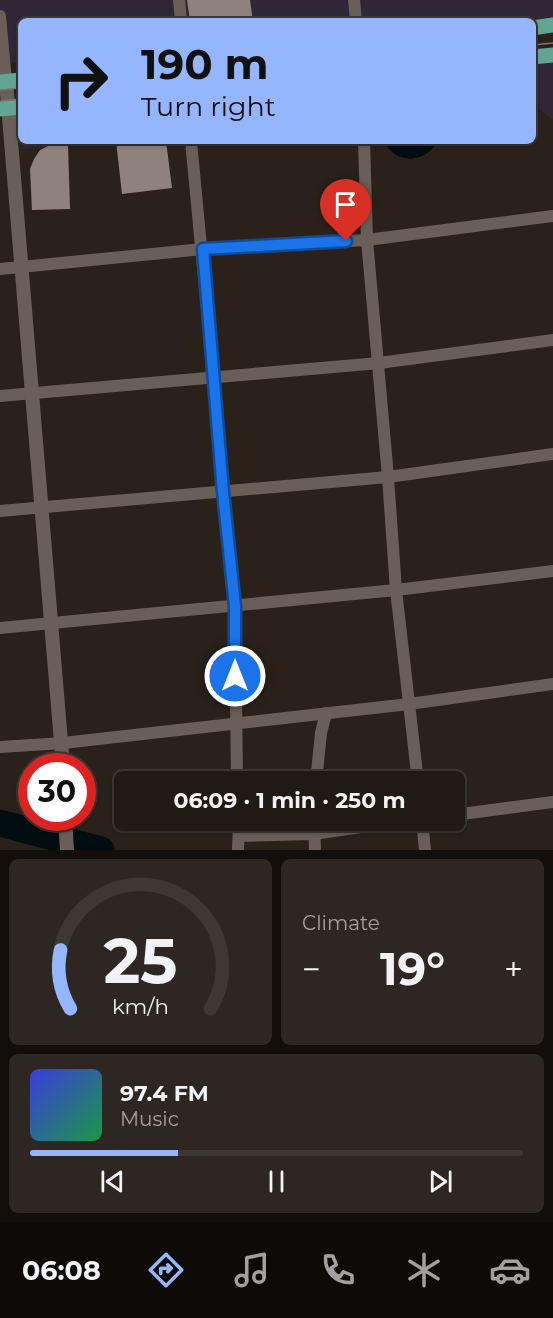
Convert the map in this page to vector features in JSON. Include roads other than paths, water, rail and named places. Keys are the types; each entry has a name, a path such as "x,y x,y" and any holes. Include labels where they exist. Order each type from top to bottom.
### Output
{"main road":[{"path":"536,27 553,25"}],"street":[{"path":"179,0 181,18"},
{"path":"354,0 356,18"},
{"path":"0,16 9,81 9,108 41,507 63,753"},
{"path":"191,144 235,606 237,771"},
{"path":"364,144 367,240 379,363 396,590 417,771"},
{"path":"0,269 203,249 367,240 553,216"},
{"path":"0,396 379,363 553,340"},
{"path":"0,511 388,477 553,454"},
{"path":"0,628 396,590 553,571"},
{"path":"0,747 409,704 553,684"},
{"path":"317,771 321,733 326,713"},
{"path":"465,814 553,802"},
{"path":"66,831 67,850"},
{"path":"238,850 239,831"},
{"path":"313,831 315,850"},
{"path":"239,836 313,834 334,831"},
{"path":"423,831 425,850"}],"waterway":[{"path":"0,823 101,850"}],"tram line":[{"path":"536,45 553,43"},
{"path":"0,90 18,88"},
{"path":"0,101 18,99"}]}
